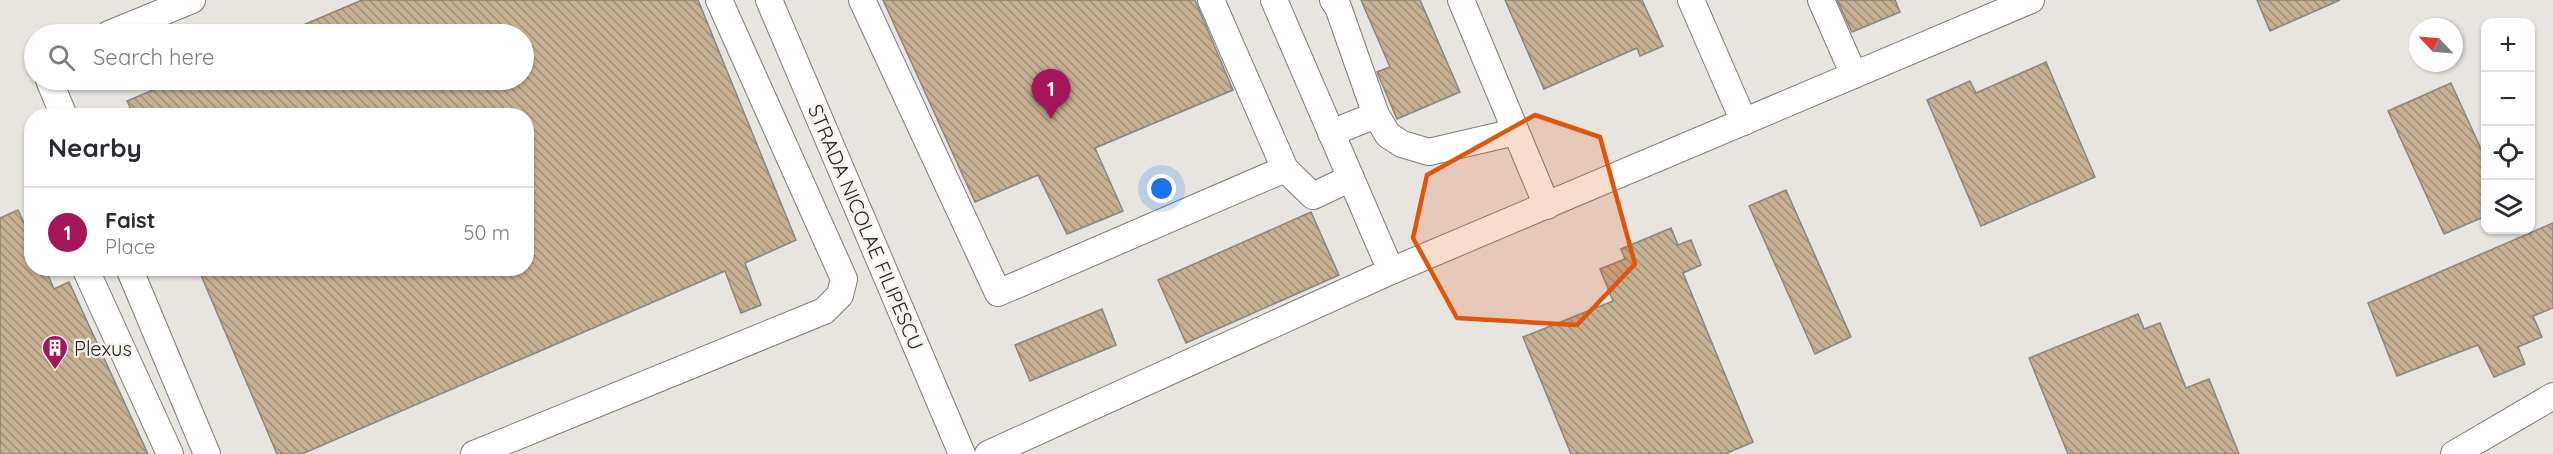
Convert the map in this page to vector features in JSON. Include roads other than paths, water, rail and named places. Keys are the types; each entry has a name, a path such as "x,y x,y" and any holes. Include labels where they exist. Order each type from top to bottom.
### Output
{"street":[{"path":"133,24 192,0"},
{"path":"474,454 824,311 840,295 844,279 719,0"},
{"name":"STRADA NICOLAE FILIPESCU","path":"769,0 962,454"},
{"path":"862,0 998,293 1285,169"},
{"path":"1211,0 1285,169 1313,196 1351,178"},
{"path":"1274,0 1391,271"},
{"path":"1333,0 1338,7 1376,116 1388,135 1402,144 1429,152 1515,132"},
{"path":"1461,0 1547,206"},
{"path":"1691,0 1744,122"},
{"path":"1821,0 1854,75"},
{"path":"988,454 1391,271 2031,0"},
{"path":"53,90 61,108"},
{"path":"1331,133 1376,116"},
{"path":"89,276 170,454"},
{"path":"132,276 207,454"},
{"path":"2454,454 2553,396"}],"place":[{"name":"Faist","path":"1051,119"},
{"name":"Plexus","path":"55,371"}]}
